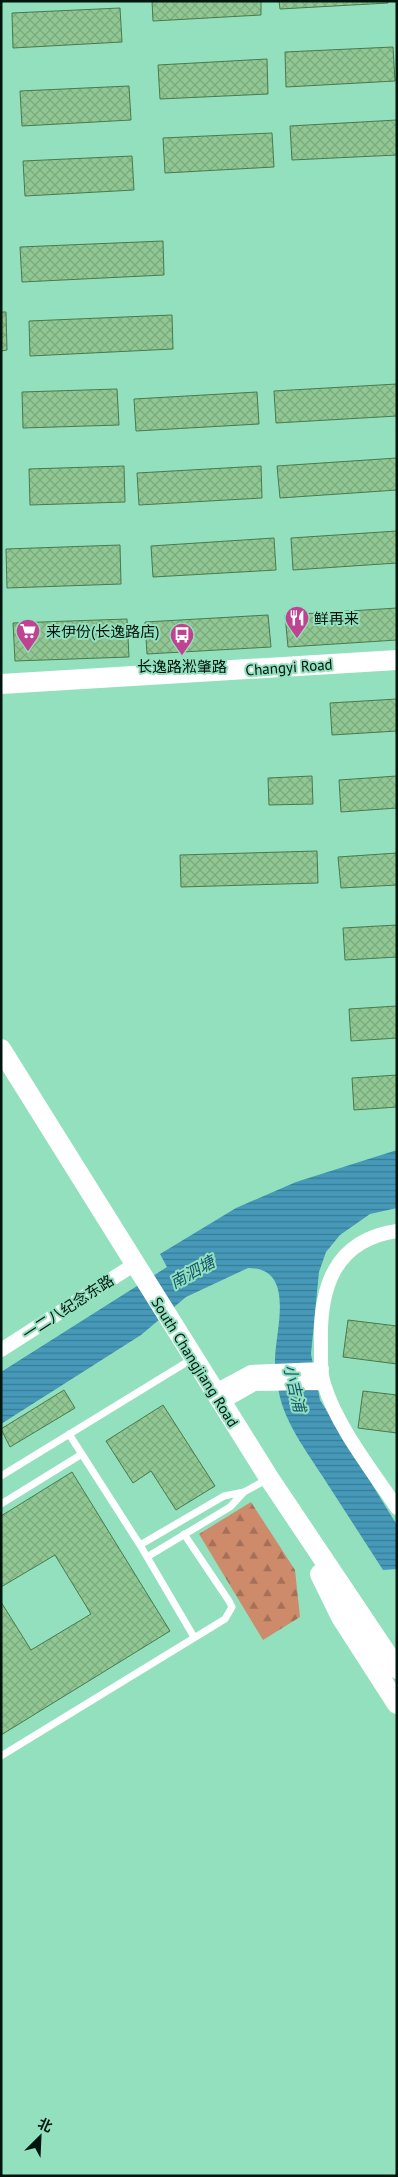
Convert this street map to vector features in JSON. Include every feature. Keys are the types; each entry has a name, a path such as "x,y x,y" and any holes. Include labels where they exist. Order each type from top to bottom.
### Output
{"main road":[{"name":"Changyi Road","path":"1,684 397,660"},
{"name":"South Changjiang Road","path":"1,1049 189,1354 290,1511 397,1670"},
{"path":"290,1511 341,1617 397,1704"}],"street":[{"path":"397,1231 379,1233 344,1254 326,1287 320,1322 316,1376 337,1416 397,1508"},
{"name":"一二八纪念东路","path":"1,1350 135,1264"},
{"path":"217,1397 251,1372 260,1377 316,1376"}],"lane":[{"path":"1,1476 69,1434 189,1354"},
{"path":"69,1434 140,1545 194,1637"},
{"path":"1,1504 82,1454"},
{"path":"147,1557 230,1507 244,1492 269,1478"},
{"path":"140,1545 224,1496 244,1492"},
{"path":"1,1756 226,1619 232,1607 184,1534"}],"green space":[{"path":"251,1502 295,1570 300,1617 263,1640 199,1534"}],"water":[{"path":"397,1150 397,1208 370,1214 340,1235 326,1252 319,1272 311,1354 320,1400 397,1525 397,1569 383,1570 304,1447 286,1415 279,1393 275,1366 280,1304 278,1290 273,1279 263,1271 248,1268 186,1297 141,1335 1,1424 1,1372 167,1267 160,1254 236,1208 296,1182"}],"building":[{"path":"152,1 261,1 261,15 153,21"},
{"path":"279,1 388,1 388,3 280,9"},
{"path":"120,8 122,42 13,48 12,13"},
{"path":"393,47 395,81 286,87 285,52"},
{"path":"267,59 268,94 160,99 158,65"},
{"path":"129,86 131,120 22,126 20,91"},
{"path":"397,120 397,155 292,160 290,126"},
{"path":"272,133 274,167 165,173 163,138"},
{"path":"132,156 134,190 25,196 23,161"},
{"path":"163,241 164,275 22,282 20,247"},
{"path":"1,312 6,312 7,350 1,351"},
{"path":"172,315 173,349 30,356 29,321"},
{"path":"397,384 397,416 276,423 274,391"},
{"path":"117,389 119,425 23,428 22,392"},
{"path":"257,392 259,424 136,431 134,399"},
{"path":"397,458 397,490 280,498 277,466"},
{"path":"124,466 125,502 30,505 29,469"},
{"path":"261,466 262,498 139,505 137,473"},
{"path":"397,531 397,563 293,570 291,538"},
{"path":"274,538 276,570 153,577 151,546"},
{"path":"120,545 121,584 7,588 6,549"},
{"path":"397,608 397,640 288,647 285,615"},
{"path":"268,615 271,647 147,654 145,622"},
{"path":"127,619 129,657 15,661 13,623"},
{"path":"397,699 397,731 332,735 330,703"},
{"path":"312,776 313,804 269,805 268,778"},
{"path":"397,776 397,808 341,812 339,780"},
{"path":"317,851 318,883 181,887 180,855"},
{"path":"397,853 397,885 341,888 338,857"},
{"path":"397,925 397,957 345,960 343,928"},
{"path":"397,1006 397,1038 351,1041 349,1009"},
{"path":"397,1075 397,1107 354,1110 352,1078"},
{"path":"348,1320 397,1326 397,1364 343,1357"},
{"path":"64,1390 75,1408 10,1447 1,1429"},
{"path":"363,1391 397,1395 397,1433 358,1428"},
{"path":"163,1405 215,1486 176,1510 151,1471 133,1483 106,1441"},
{"path":"72,1472 170,1631 1,1735 1,1602 31,1650 91,1614 55,1555 1,1587 1,1516"}],"place":[{"name":"鲜再来","path":"297,639"},
{"name":"来伊份(长逸路店)","path":"28,652"},
{"name":"长逸路淞肇路","path":"182,656"}],"water label":[{"name":"南泗塘","path":"192,1272"},
{"name":"小吉浦","path":"295,1388"}]}
